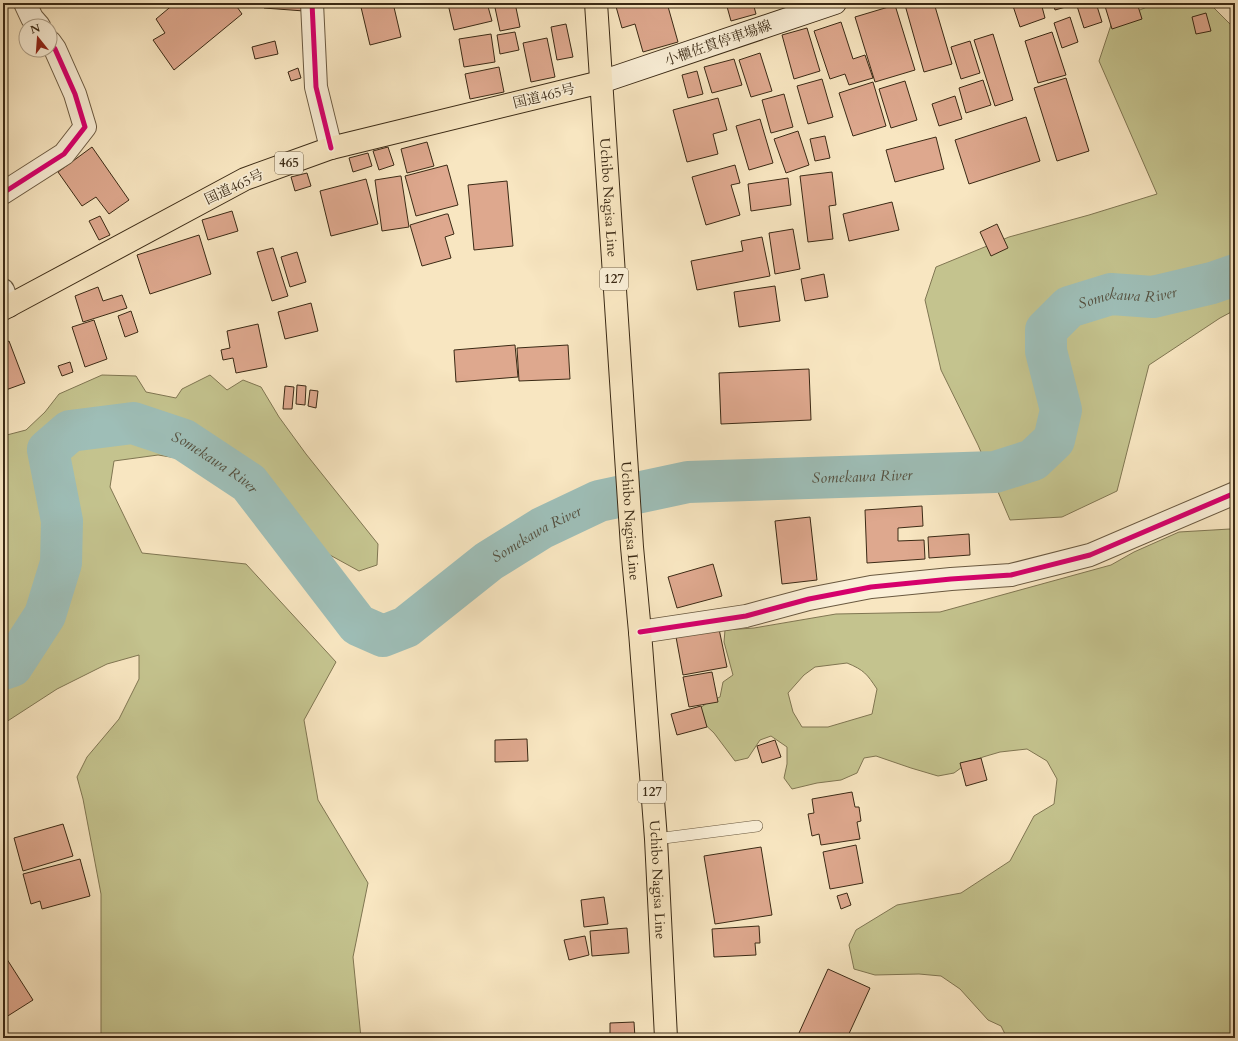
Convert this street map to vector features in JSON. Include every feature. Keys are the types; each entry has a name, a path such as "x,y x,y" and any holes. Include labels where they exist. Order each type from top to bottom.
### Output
{"highway":[{"name":"Uchibo Nagisa Line","path":"596,3 632,547 656,839 666,1038"},
{"name":"国道465号","path":"5,302 245,179 331,148 601,82"}],"street":[{"path":"25,3 32,18"},
{"path":"312,3 316,87 331,148"},
{"name":"小櫃佐貫停車場線","path":"601,82 835,3"},
{"path":"3,194 64,154 85,127 75,94 58,56"},
{"path":"640,632 746,616 809,599 871,587 1010,575 1090,555 1235,493"}],"lane":[{"path":"656,839 757,826"}],"shaded area":[{"path":"1156,3 1209,3 1235,29 1235,310 1220,318 1149,365 1117,491 1062,517 1010,520 978,445 941,370 925,300 936,267 1009,237 1157,194 1099,61 1112,22"},
{"path":"102,375 136,376 146,392 176,398 182,389 210,375 227,390 243,380 261,387 279,417 306,454 378,544 377,565 359,571 319,549 241,491 195,461 158,455 114,461 110,487 142,553 246,564 336,662 304,720 318,800 368,883 353,957 361,1038 101,1038 101,894 83,799 77,777 87,757 119,719 139,679 139,655 107,664 57,689 3,724 3,436 26,430 45,412 59,394"},
{"path":"1235,529 1235,1038 1007,1038 1001,1026 988,1020 960,989 941,976 919,974 875,975 854,969 849,945 856,930 897,905 961,893 1010,861 1034,816 1054,804 1057,779 1047,761 1027,749 1000,752 983,757 965,765 954,773 938,776 876,756 864,758 857,773 841,780 817,783 792,789 784,778 787,764 787,747 771,736 760,740 748,758 735,761 714,733 698,718 700,708 710,701 720,697 723,682 733,675 724,642 725,630 754,628 836,614 940,612 1111,565 1134,552 1179,532","holes":["847,663 865,673 877,689 872,714 828,727 802,727 793,712 788,693 804,675 815,667"]}],"building":[{"path":"175,3 236,3 235,4 242,14 174,70 153,40 165,33 156,19"},
{"path":"264,3 304,3 304,11 264,8"},
{"path":"360,3 393,3 401,37 370,45"},
{"path":"487,3 492,21 454,30 448,4"},
{"path":"494,3 515,3 520,27 500,31"},
{"path":"615,3 667,3 678,42 643,52 635,24 622,28"},
{"path":"726,3 753,3 756,14 731,21"},
{"path":"783,3 803,3 785,9"},
{"path":"913,3 934,3 952,64 924,72 905,5"},
{"path":"1012,3 1041,3 1045,18 1020,27"},
{"path":"1053,3 1080,3 1055,10"},
{"path":"1088,3 1096,3 1102,22 1084,28 1077,6"},
{"path":"1104,3 1137,3 1142,19 1112,29"},
{"path":"895,5 915,70 875,82 855,17"},
{"path":"1206,13 1211,31 1196,34 1192,17"},
{"path":"1070,17 1078,42 1062,48 1054,23"},
{"path":"841,22 853,59 865,55 873,78 849,85 845,74 830,79 814,31"},
{"path":"566,24 573,57 557,60 551,27"},
{"path":"807,28 820,71 794,79 782,35"},
{"path":"515,32 519,50 500,54 497,35"},
{"path":"1052,32 1066,75 1038,83 1025,41"},
{"path":"491,34 495,62 464,67 459,39"},
{"path":"993,34 1013,100 995,106 974,40"},
{"path":"547,38 555,77 531,82 523,43"},
{"path":"275,41 278,54 255,59 252,47"},
{"path":"970,41 980,73 961,79 951,47"},
{"path":"760,53 772,91 751,97 739,60"},
{"path":"734,59 742,85 712,93 704,67"},
{"path":"499,67 504,92 470,99 465,74"},
{"path":"298,68 301,78 291,81 288,72"},
{"path":"697,71 703,94 688,98 682,75"},
{"path":"1066,78 1089,151 1057,161 1034,88"},
{"path":"822,79 833,117 808,124 797,86"},
{"path":"983,80 991,105 966,113 959,88"},
{"path":"905,81 917,120 891,128 879,89"},
{"path":"873,82 886,126 853,136 839,93"},
{"path":"784,94 793,127 771,133 762,100"},
{"path":"955,96 962,119 939,126 932,104"},
{"path":"718,98 727,130 713,134 718,154 687,162 673,110"},
{"path":"1026,117 1040,161 969,184 955,140"},
{"path":"760,119 773,163 749,170 736,126"},
{"path":"798,131 809,165 786,173 774,139"},
{"path":"825,136 830,158 815,161 810,139"},
{"path":"936,137 944,169 895,182 886,150"},
{"path":"427,142 434,166 407,173 401,149"},
{"path":"92,147 129,200 109,214 96,197 82,206 58,172"},
{"path":"388,147 394,165 379,170 373,151"},
{"path":"368,153 372,166 353,172 349,158"},
{"path":"447,165 458,205 416,216 405,176"},
{"path":"735,165 740,183 731,185 740,215 706,225 692,177"},
{"path":"832,172 836,205 829,206 833,239 808,242 800,176"},
{"path":"307,173 311,186 295,191 291,177"},
{"path":"401,176 409,227 382,231 375,180"},
{"path":"788,178 791,205 751,211 748,184"},
{"path":"366,179 378,224 331,236 320,191"},
{"path":"507,181 513,246 474,250 468,185"},
{"path":"892,202 899,230 849,241 843,214"},
{"path":"232,211 238,231 208,240 202,220"},
{"path":"448,214 454,234 445,237 451,258 422,266 410,225"},
{"path":"100,216 110,235 99,240 89,221"},
{"path":"997,224 1008,248 991,256 980,232"},
{"path":"793,229 800,269 775,274 769,233"},
{"path":"199,235 211,274 150,294 137,255"},
{"path":"762,237 770,276 697,290 691,261 743,251 741,241"},
{"path":"273,248 288,296 272,301 257,252"},
{"path":"297,252 306,282 290,287 281,257"},
{"path":"824,274 828,297 805,301 801,279"},
{"path":"775,286 780,321 739,327 734,292"},
{"path":"98,287 103,301 122,295 127,308 83,322 75,296"},
{"path":"311,303 318,331 285,339 278,312"},
{"path":"131,311 138,332 125,337 118,316"},
{"path":"94,320 107,359 85,367 72,327"},
{"path":"258,324 267,367 236,373 233,358 223,360 221,350 230,348 227,331"},
{"path":"9,341 25,383 3,391 3,344"},
{"path":"515,345 518,377 456,382 454,350"},
{"path":"568,345 570,379 519,381 517,348"},
{"path":"70,362 73,372 62,376 58,366"},
{"path":"809,369 811,420 721,424 719,373"},
{"path":"297,385 306,386 305,405 296,404"},
{"path":"285,386 294,387 292,409 283,409"},
{"path":"310,390 318,391 316,408 308,406"},
{"path":"922,506 923,526 898,528 898,541 924,540 925,559 867,563 865,510"},
{"path":"810,517 817,580 782,584 775,521"},
{"path":"969,534 970,555 929,558 928,537"},
{"path":"713,564 722,596 677,608 668,577"},
{"path":"719,629 727,667 683,675 676,637"},
{"path":"712,672 718,702 689,707 683,677"},
{"path":"701,706 707,727 677,735 671,714"},
{"path":"527,739 528,761 495,762 495,740"},
{"path":"775,740 781,757 762,763 757,746"},
{"path":"981,758 987,780 966,786 960,763"},
{"path":"852,792 855,807 859,807 861,821 857,822 860,839 821,845 819,834 812,836 808,814 814,813 812,799"},
{"path":"63,824 73,856 23,871 14,838"},
{"path":"856,845 863,883 830,889 823,852"},
{"path":"761,847 772,915 715,924 704,856"},
{"path":"80,859 90,896 42,909 40,901 31,904 23,874"},
{"path":"847,893 851,905 841,909 837,896"},
{"path":"604,897 608,924 584,927 581,900"},
{"path":"759,926 760,943 755,943 756,955 714,957 712,929"},
{"path":"627,928 629,953 592,956 590,931"},
{"path":"585,936 589,955 569,960 564,940"},
{"path":"3,953 33,1000 3,1019"},
{"path":"828,969 870,988 847,1038 810,1038 799,1033"},
{"path":"634,1022 635,1038 610,1038 610,1023"}],"waterway":[{"name":"Somekawa River","path":"3,669 12,666 45,615 61,563 62,521 48,450 70,431 133,423 184,440 249,483 358,625 383,636 406,627 489,561 542,528 599,501 688,482 995,472 1033,460 1054,440 1061,410 1046,351 1046,330 1069,307 1111,294 1153,297 1212,283 1235,275"}],"cycle path":[{"path":"312,3 316,87 331,148"},
{"path":"3,193 64,154 85,127 75,94 58,56"},
{"path":"640,632 746,616 809,599 871,587 1011,575 1090,555 1235,493"}]}
